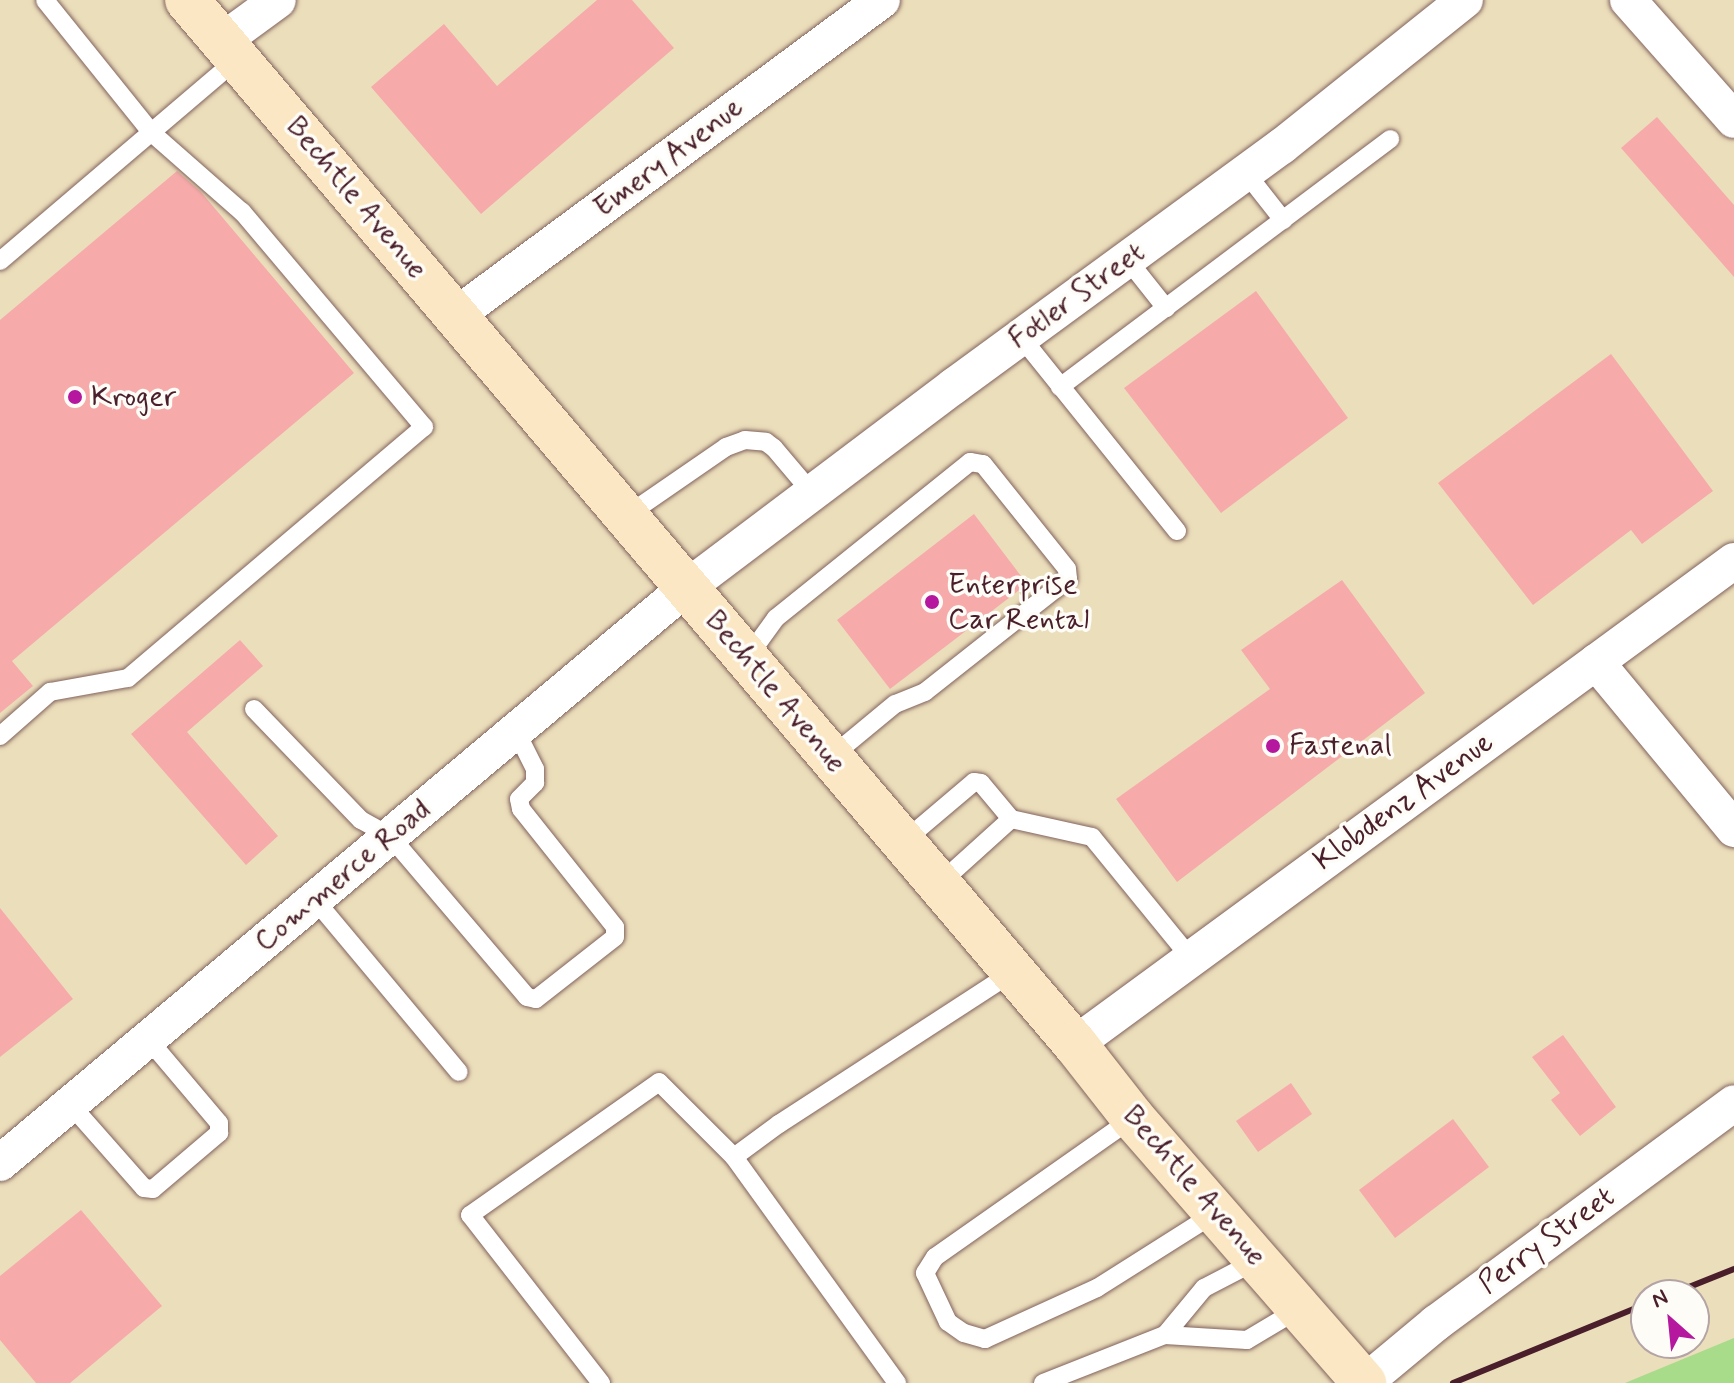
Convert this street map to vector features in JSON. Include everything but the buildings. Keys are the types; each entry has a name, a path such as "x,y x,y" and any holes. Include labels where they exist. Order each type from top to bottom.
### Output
{"main road":[{"name":"Bechtle Avenue","path":"187,0 1075,1044 1133,1118 1364,1383"}],"street":[{"path":"230,50 278,0"},
{"name":"Emery Avenue","path":"455,316 882,0"},
{"name":"Fotler Street","path":"686,588 1246,173 1465,0"},
{"path":"1628,0 1734,120"},
{"name":"Klobdenz Avenue","path":"1075,1044 1734,561"},
{"name":"Commerce Road","path":"0,1163 686,588"},
{"path":"1596,662 1734,829"},
{"name":"Perry Street","path":"1364,1383 1436,1323 1734,1103"}],"lane":[{"path":"0,736 50,692 128,678 424,427 242,212 151,132 45,0"},
{"path":"0,261 151,132 230,50"},
{"path":"1060,387 1390,139"},
{"path":"1246,173 1283,220"},
{"path":"1127,259 1166,308"},
{"path":"1021,337 1177,531"},
{"path":"626,516 726,447 745,440 766,442 774,448 812,493"},
{"path":"746,658 776,618 970,462 983,464 1067,569 1068,579 925,692 895,704 831,757"},
{"path":"254,709 361,820 390,836 527,997 536,999 615,937 615,927 521,809 519,799 535,783 535,769 516,731"},
{"path":"903,842 974,782 981,783 1011,819 1092,837 1190,957"},
{"path":"939,884 1011,819"},
{"path":"315,900 459,1072"},
{"path":"734,1157 779,1124 1013,972"},
{"path":"70,1104 144,1188 153,1189 219,1133 219,1123 148,1039"},
{"path":"601,1383 470,1215 659,1082 734,1157 897,1383"},
{"path":"1133,1118 935,1257 925,1273 948,1322 964,1333 985,1339 1097,1288 1217,1212"},
{"path":"1165,1335 1204,1288 1259,1260"},
{"path":"1043,1383 1165,1335 1247,1340 1300,1308"}],"green space":[{"path":"1734,1338 1734,1383 1625,1383 1683,1359 1710,1359 1710,1348"}],"railway":[{"path":"1709,1279 1734,1269"},
{"path":"1453,1383 1630,1311"}],"place":[{"name":"Kroger","path":"75,397"},
{"name":"Enterprise Car Rental","path":"932,602"},
{"name":"Fastenal","path":"1273,746"}]}
